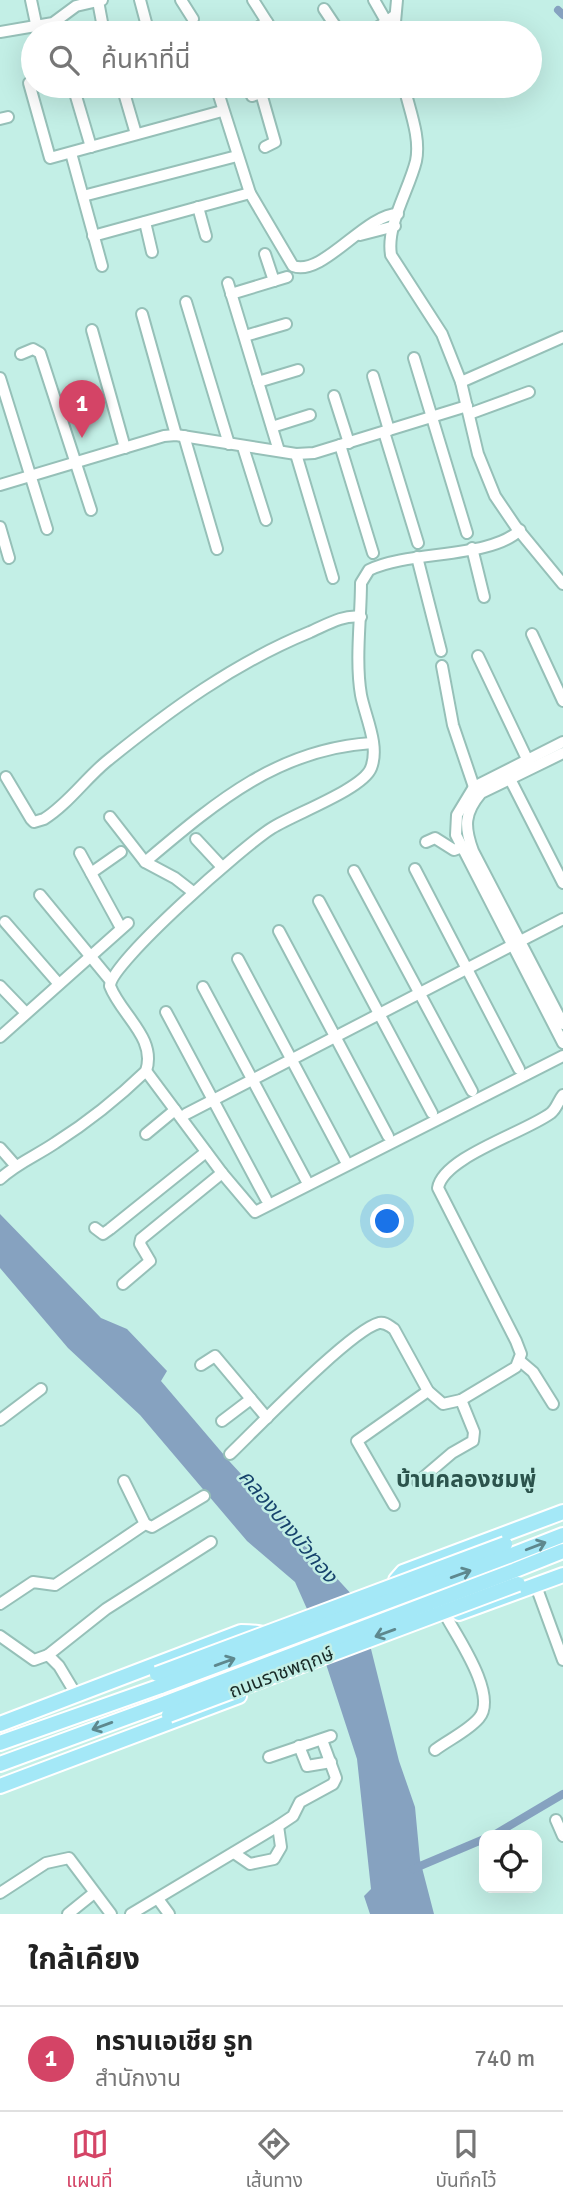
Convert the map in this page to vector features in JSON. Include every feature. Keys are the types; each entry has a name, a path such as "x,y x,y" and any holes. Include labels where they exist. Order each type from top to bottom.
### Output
{"main road":[{"path":"563,1512 403,1572 396,1585 402,1615 419,1624 447,1618 563,1575"},
{"name":"ถนนราชพฤกษ์","path":"511,1564 563,1522"},
{"name":"ถนนราชพฤกษ์","path":"0,1779 511,1564 563,1535"},
{"name":"ถนนราชพฤกษ์","path":"0,1732 511,1564 563,1552"},
{"name":"ถนนราชพฤกษ์","path":"511,1564 563,1567"},
{"path":"0,1724 241,1632 260,1632 275,1639 283,1654 282,1662 272,1678 247,1693 0,1786"},
{"name":"ถนนราชพฤกษ์","path":"0,1743 159,1680"},
{"name":"ถนนราชพฤกษ์","path":"0,1764 167,1709"}],"street":[{"path":"31,0 35,21"},
{"path":"57,21 76,6 100,0 103,21"},
{"path":"140,0 146,21"},
{"path":"181,0 193,19"},
{"path":"253,0 266,21"},
{"path":"374,0 390,19"},
{"path":"387,21 397,0"},
{"path":"324,9 332,21"},
{"path":"0,32 21,31"},
{"path":"33,98 47,156 50,158 222,111"},
{"path":"77,98 91,147"},
{"path":"126,98 136,134"},
{"path":"219,98 250,193 293,267 306,268 388,214 398,214"},
{"path":"257,98 275,142 265,147"},
{"path":"407,98 417,146 416,160 390,247 394,262 442,334 461,382 486,478 520,530 563,584"},
{"path":"71,153 102,266"},
{"path":"83,196 237,156"},
{"path":"93,236 250,193"},
{"path":"198,208 206,236"},
{"path":"145,222 152,251"},
{"path":"355,237 395,226"},
{"path":"265,254 274,281"},
{"path":"279,451 230,289 286,277"},
{"path":"186,302 229,444"},
{"path":"142,314 217,549"},
{"path":"244,337 286,324"},
{"path":"92,330 125,449"},
{"path":"461,382 563,337"},
{"path":"21,354 33,349 40,353 90,510"},
{"path":"414,358 467,533"},
{"path":"258,382 298,370"},
{"path":"373,376 418,543"},
{"path":"0,378 47,529"},
{"path":"0,485 180,436 296,454 314,453 432,417 468,410 529,392"},
{"path":"334,396 373,553"},
{"path":"272,426 310,415"},
{"path":"243,447 266,520"},
{"path":"296,454 333,578"},
{"path":"0,527 9,558"},
{"path":"110,980 165,918 222,867 270,829 366,777 372,766 372,743 360,693 361,583 369,569 417,557 508,541 520,530"},
{"path":"472,548 484,597"},
{"path":"417,557 442,651"},
{"path":"6,777 30,819 34,822 44,820 107,761 204,687 234,668 298,637 351,615 361,617"},
{"path":"532,634 563,701"},
{"path":"478,656 528,761"},
{"path":"442,666 453,725 478,790 466,818 467,834 563,1043"},
{"path":"563,742 478,790 457,815 456,835 563,1024"},
{"path":"145,862 212,806 269,771 311,752 372,743"},
{"path":"478,790 562,757"},
{"path":"510,779 563,883"},
{"path":"110,817 145,862 175,877 193,892"},
{"path":"426,842 435,838 454,850 462,847"},
{"path":"196,839 222,867"},
{"path":"91,873 121,852"},
{"path":"0,1037 124,925 80,853"},
{"path":"415,869 519,1069"},
{"path":"354,871 472,1091"},
{"path":"0,1179 15,1165 90,1120 146,1071 150,1059 146,1042 114,996 110,980 40,895"},
{"path":"318,901 432,1113"},
{"path":"146,1134 181,1112 252,1080 563,919"},
{"path":"5,922 58,983"},
{"path":"279,931 388,1136"},
{"path":"238,959 345,1160"},
{"path":"0,986 26,1013"},
{"path":"203,987 306,1180"},
{"path":"166,1012 266,1199"},
{"path":"146,1071 181,1112 206,1152 251,1210 260,1211 563,1056"},
{"path":"553,1405 533,1372 520,1361 516,1341 438,1188 444,1174 468,1157 550,1114 563,1095"},
{"path":"0,1148 15,1165"},
{"path":"95,1228 103,1234 206,1152"},
{"path":"123,1284 150,1261 140,1244 141,1238 222,1173"},
{"path":"230,1454 320,1368 365,1331 380,1323 387,1323 394,1329 428,1391 443,1404 461,1400 510,1372 520,1361"},
{"path":"201,1365 215,1356 267,1418"},
{"path":"0,1420 41,1389"},
{"path":"394,1505 357,1441 428,1391"},
{"path":"222,1421 251,1399"},
{"path":"418,1482 452,1453 473,1441 474,1432 461,1400"},
{"path":"124,1481 145,1524 152,1527 204,1496"},
{"path":"0,1604 33,1582 55,1585 145,1524"},
{"path":"0,1636 34,1660 48,1655 106,1609 211,1542"},
{"path":"536,1586 563,1660"},
{"path":"435,1750 480,1717 484,1706 481,1684 471,1659 447,1618"},
{"path":"48,1655 77,1696"},
{"path":"131,1914 278,1826 293,1816 300,1802 335,1782 327,1738 269,1757"},
{"path":"299,1746 307,1766 331,1762"},
{"path":"556,1820 563,1836"},
{"path":"234,1853 250,1864 274,1859 281,1847 278,1826"},
{"path":"0,1893 46,1863 62,1857 69,1858 111,1914"},
{"path":"68,1914 94,1893"},
{"path":"158,1899 169,1914"}],"water":[{"name":"คลองบางบัวทอง","path":"0,1214 101,1318 127,1329 167,1371 161,1381 230,1462 354,1597 369,1641 399,1761 415,1807 420,1860 434,1914 370,1914 364,1896 371,1889 357,1759 311,1618 295,1582 247,1541 140,1415 68,1348 0,1268"}],"waterway":[{"path":"558,10 563,15"},
{"path":"502,1830 563,1794"},
{"path":"413,1869 479,1841"}],"place":[{"name":"ทรานเอเชีย รูท","path":"82,438"}],"district":[{"name":"บ้านคลองชมพู่","path":"466,1479"}]}
